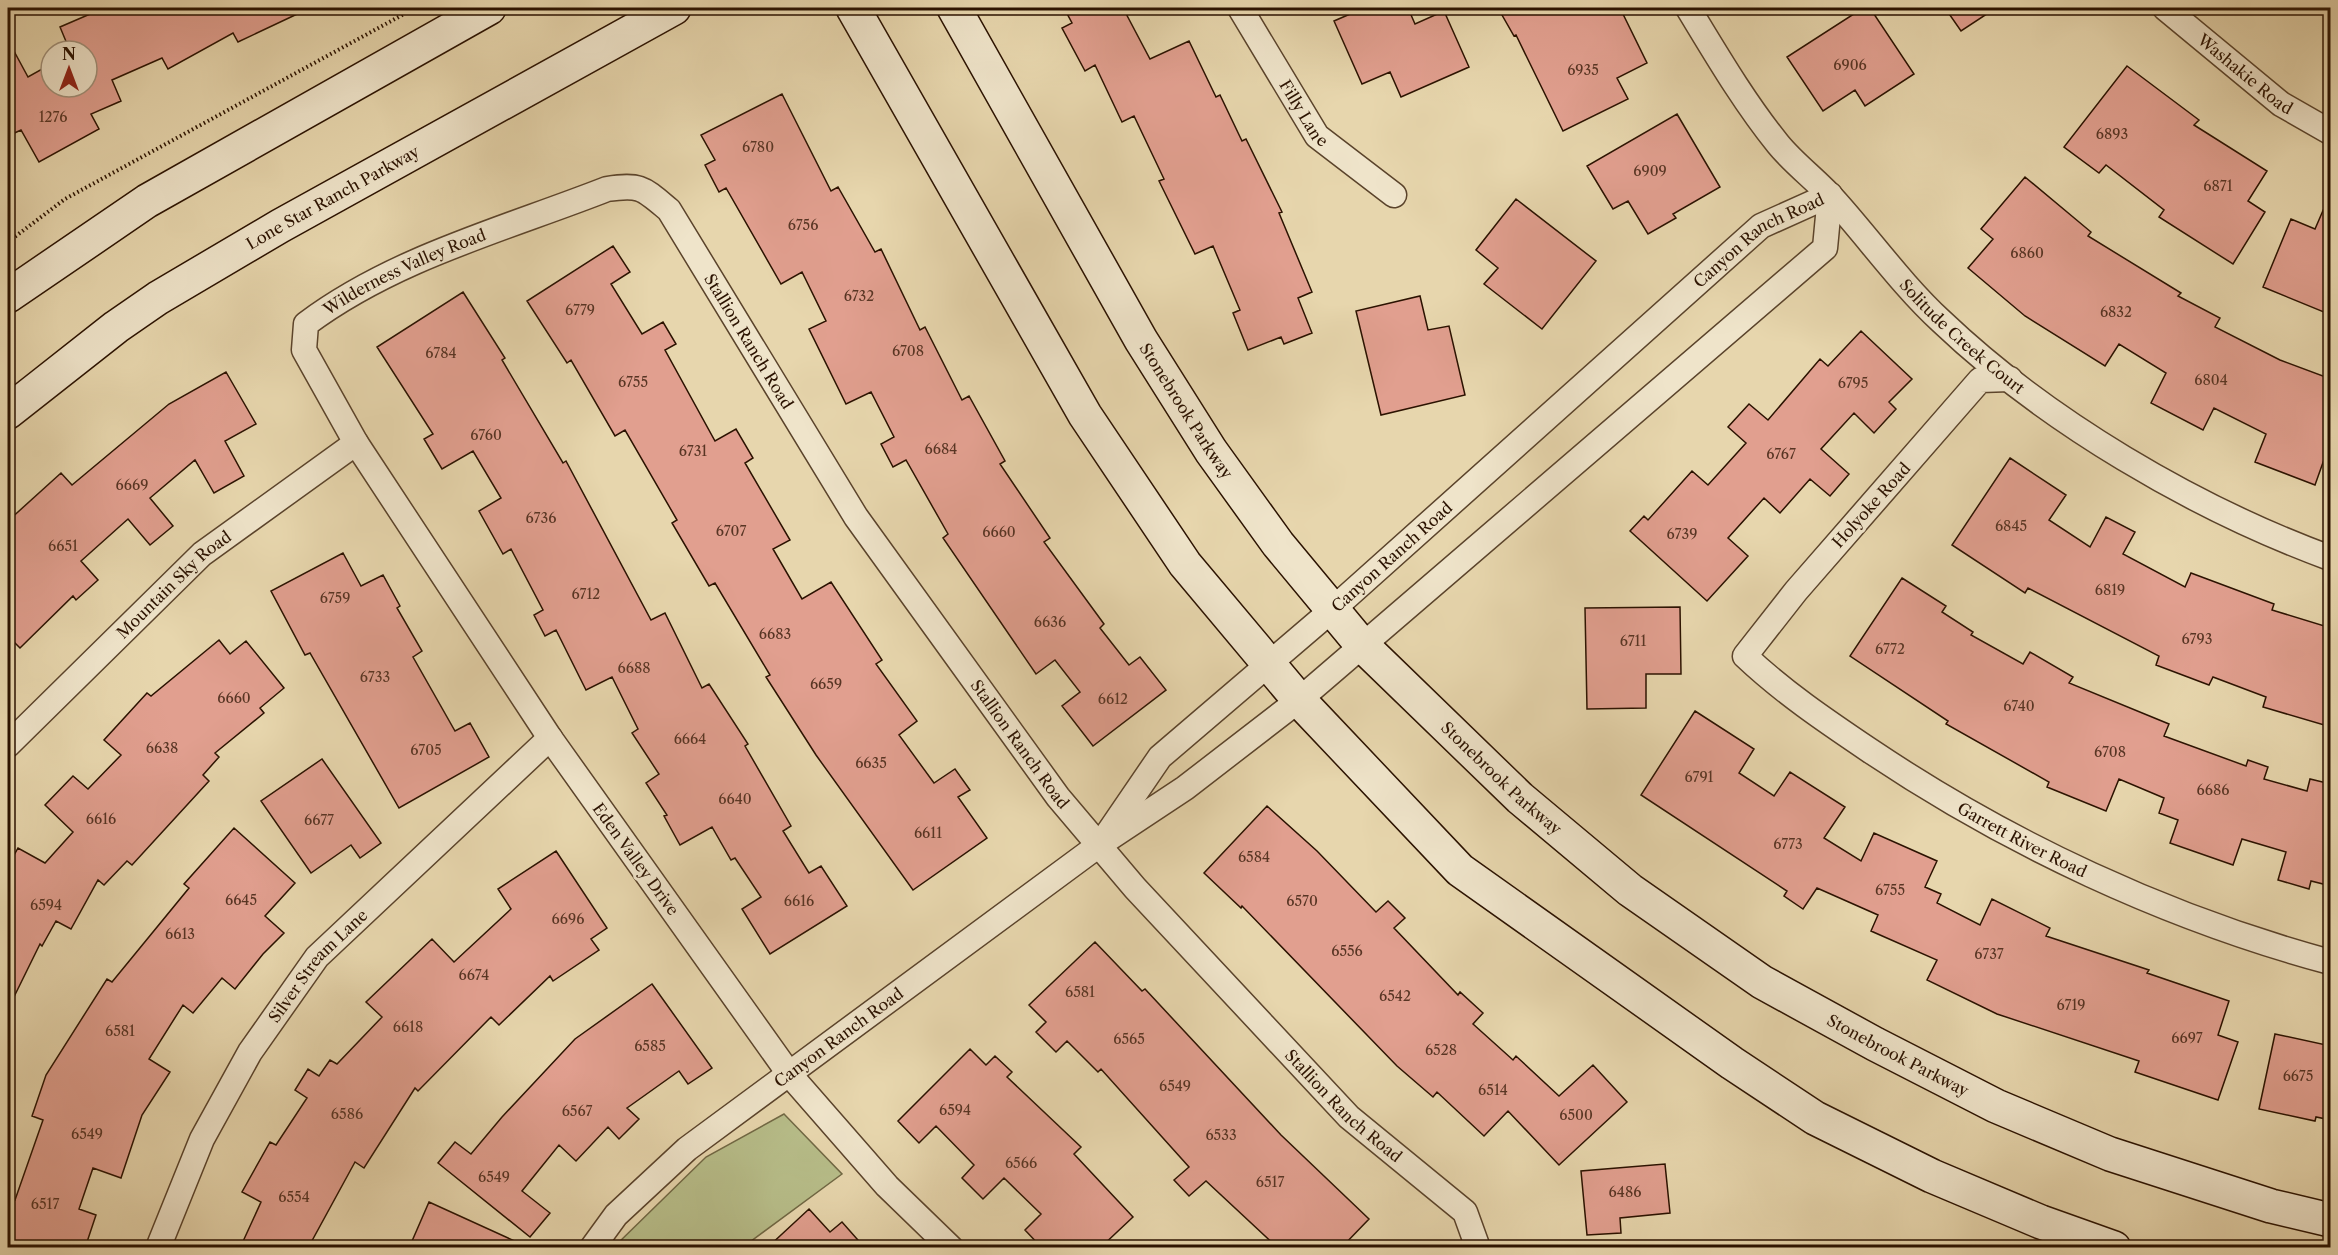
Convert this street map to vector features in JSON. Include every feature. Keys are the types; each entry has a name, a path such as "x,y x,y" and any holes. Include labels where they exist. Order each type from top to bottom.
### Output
{"main road":[{"path":"8,296 147,201 489,8"},
{"name":"Lone Star Ranch Parkway","path":"8,412 116,327 178,285 674,8"},
{"path":"853,8 1086,415 1185,564 1299,700 1460,870 1732,1063 1815,1118 1932,1176 2041,1222 2114,1248"},
{"name":"Stonebrook Parkway","path":"954,8 1141,339 1211,451 1278,544 1361,644 1520,798 1630,890 1762,982 1875,1044 2006,1110 2110,1154 2271,1206 2331,1220"}],"street":[{"name":"Filly Lane","path":"1240,8 1317,136 1394,195"},
{"name":"Solitude Creek Court","path":"1688,8 1779,146 1830,195 1940,320 2010,379 2057,413 2156,476 2260,529 2331,558"},
{"name":"Washakie Road","path":"2165,8 2281,104 2331,132"},
{"name":"Wilderness Valley Road","path":"356,443 304,350 306,324 336,302 420,260 606,189 633,185"},
{"name":"Stallion Ranch Road","path":"633,185 650,194 669,210 856,517 1058,796 1135,888 1349,1117 1464,1212 1478,1248"},
{"name":"Canyon Ranch Road","path":"592,1248 616,1215 687,1149 1100,846 1185,788 1299,700 1361,644 1825,248 1830,195 1761,226 1332,610 1267,663 1160,757 1100,846"},
{"name":"Holyoke Road","path":"1745,656 1796,591 1980,380 2010,379"},
{"name":"Eden Valley Drive","path":"356,443 549,738 790,1075 887,1186 951,1248"},
{"name":"Mountain Sky Road","path":"8,745 202,555 356,443"},
{"name":"Garrett River Road","path":"1745,656 1768,677 1875,754 1931,790 2022,840 2176,911 2331,962"},
{"name":"Silver Stream Lane","path":"158,1248 208,1130 250,1052 317,957 549,738"}],"path":[{"path":"8,242 65,199 415,8"}],"green space":[{"path":"784,1114 842,1174 743,1247 614,1247 706,1157"}],"building":[{"path":"104,8 310,8 238,42 233,33 168,69 162,58 112,80 121,101 91,114 99,129 39,162 21,130 8,136 8,40 28,77 39,71 39,99 99,99 99,39 65,39 60,27"},
{"path":"1064,8 1123,8 1150,59 1189,41 1216,97 1220,95 1242,141 1246,139 1282,212 1279,213 1312,292 1298,298 1312,333 1284,344 1281,337 1248,350 1233,313 1240,310 1213,246 1195,254 1159,181 1164,179 1134,116 1122,122 1095,65 1085,71 1062,28 1072,23"},
{"path":"1364,8 1408,8 1415,24 1444,11 1469,67 1401,97 1390,72 1362,84 1334,21"},
{"path":"1498,8 1620,8 1647,63 1617,78 1628,99 1563,131 1516,35 1514,36"},
{"path":"1863,8 1870,8 1914,74 1865,106 1855,90 1823,111 1787,57"},
{"path":"1945,8 1996,8 1961,31"},
{"path":"2127,66 2199,120 2194,125 2267,171 2248,201 2265,212 2233,264 2159,217 2164,210 2106,165 2099,173 2064,147"},
{"path":"782,94 831,191 838,187 875,252 881,249 920,330 925,327 962,400 969,396 1005,461 1000,464 1050,538 1044,542 1104,624 1100,628 1129,665 1140,657 1166,690 1093,746 1062,706 1080,692 1055,660 1036,674 943,538 948,534 906,460 893,467 881,444 894,437 871,392 846,404 809,329 826,321 802,272 781,284 726,188 719,192 705,165 715,160 701,135"},
{"path":"1677,114 1720,187 1673,214 1676,218 1648,234 1628,201 1613,209 1587,166"},
{"path":"2025,177 2091,232 2088,236 2181,293 2178,296 2220,318 2215,327 2280,360 2331,379 2331,456 2326,454 2315,485 2255,462 2266,434 2214,408 2203,430 2151,403 2166,373 2119,344 2105,366 2025,316 1968,268 1993,239 1981,229"},
{"path":"2331,192 2331,315 2263,287 2291,219 2315,229"},
{"path":"1516,199 1596,261 1542,329 1484,284 1498,268 1476,250"},
{"path":"613,246 630,272 611,284 642,334 663,322 676,344 665,350 715,441 736,429 753,458 745,463 790,540 773,549 802,599 831,582 882,660 876,664 917,721 899,735 934,783 955,769 970,790 958,797 987,838 913,890 816,755 766,677 770,675 715,583 709,586 672,523 677,520 625,430 615,436 571,360 567,363 527,301"},
{"path":"463,292 505,358 502,360 563,463 566,461 651,620 665,613 702,688 709,684 748,744 745,746 791,826 783,831 809,873 821,866 847,906 770,954 742,909 761,897 735,858 731,860 712,827 680,845 664,816 667,815 646,783 659,774 632,733 638,729 612,677 586,690 556,630 545,636 534,615 543,610 511,549 503,554 479,511 501,498 473,451 442,469 424,439 433,434 377,347"},
{"path":"1420,296 1428,330 1449,326 1465,395 1381,415 1356,311"},
{"path":"1861,331 1912,379 1889,402 1896,409 1874,433 1854,413 1821,449 1849,474 1830,496 1810,479 1780,513 1764,498 1728,538 1748,556 1707,601 1630,531 1644,516 1648,520 1692,471 1708,485 1746,443 1728,427 1749,404 1768,420 1820,359 1828,366"},
{"path":"226,372 256,424 225,441 244,476 214,493 195,460 150,498 173,526 150,545 128,519 81,561 98,580 76,600 73,596 20,648 8,636 8,521 61,473 72,485 169,404"},
{"path":"2010,458 2066,495 2049,520 2090,547 2106,517 2135,532 2123,554 2185,587 2191,573 2274,604 2272,610 2331,628 2331,727 2263,707 2266,697 2213,677 2209,685 2156,665 2159,656 2028,588 2025,593 1952,545"},
{"path":"343,553 361,586 383,575 400,606 397,608 422,651 413,657 455,731 470,723 489,757 399,808 310,653 305,655 271,591"},
{"path":"1902,578 1946,606 1942,612 1973,632 1971,635 2023,664 2030,652 2073,677 2069,683 2169,724 2164,736 2246,766 2248,760 2268,767 2264,779 2307,791 2310,779 2331,784 2331,886 2311,881 2309,889 2278,880 2286,852 2242,839 2233,865 2170,843 2178,820 2159,813 2164,798 2119,779 2106,811 2047,787 2049,782 1946,724 1948,721 1850,656"},
{"path":"1680,607 1681,674 1646,674 1646,708 1587,709 1585,608"},
{"path":"219,640 230,654 246,641 284,688 260,708 264,713 215,753 219,757 203,775 209,781 132,865 127,861 104,885 98,880 71,929 56,921 42,946 40,944 8,1009 8,866 18,848 45,863 73,832 45,805 73,776 88,789 121,755 104,740 147,693 151,696"},
{"path":"1695,711 1754,749 1739,773 1774,796 1790,772 1845,807 1824,838 1861,861 1874,833 1937,861 1925,887 1941,894 1937,903 1980,925 1992,899 2050,928 2046,936 2149,970 2147,973 2229,1001 2218,1035 2238,1042 2218,1100 2135,1072 2139,1061 1997,1014 1927,980 1937,960 1871,931 1878,915 1817,888 1803,909 1784,896 1787,891 1641,795"},
{"path":"322,759 381,843 360,858 351,845 311,873 261,801"},
{"path":"1267,806 1317,851 1376,912 1388,901 1405,918 1394,928 1458,995 1460,992 1483,1013 1473,1024 1513,1060 1516,1056 1559,1096 1593,1065 1627,1102 1559,1165 1508,1111 1484,1136 1437,1092 1433,1097 1397,1066 1242,906 1241,908 1204,873"},
{"path":"234,828 295,883 265,916 284,933 263,954 235,989 222,978 193,1013 183,1005 149,1059 170,1072 142,1115 121,1178 93,1168 79,1209 96,1215 85,1248 25,1248 8,1241 8,1197 15,1200 43,1120 32,1116 46,1075 107,979 112,982 189,888 184,884"},
{"path":"556,851 607,928 591,939 599,950 553,981 550,976 499,1025 491,1017 418,1091 415,1088 364,1168 355,1162 308,1248 240,1248 261,1202 242,1192 270,1142 276,1145 307,1098 295,1090 308,1069 319,1076 330,1060 337,1064 382,1017 366,1002 432,939 454,962 511,909 498,889"},
{"path":"1095,942 1142,991 1145,989 1281,1135 1369,1219 1341,1248 1278,1248 1206,1181 1189,1196 1174,1180 1189,1167 1101,1069 1098,1072 1067,1041 1056,1052 1036,1032 1046,1022 1029,1005"},
{"path":"652,984 712,1068 688,1084 679,1071 627,1108 639,1119 619,1139 608,1127 576,1161 559,1145 522,1191 550,1213 530,1237 438,1163 455,1142 471,1154 502,1117 575,1039"},
{"path":"2275,1034 2331,1046 2331,1120 2316,1117 2315,1121 2259,1109"},
{"path":"970,1049 986,1065 995,1056 1012,1072 1007,1077 1081,1147 1074,1154 1133,1217 1100,1248 1042,1248 1025,1230 1041,1214 1004,1178 983,1199 962,1178 974,1165 936,1126 919,1143 898,1121"},
{"path":"1665,1164 1670,1213 1620,1218 1621,1233 1587,1235 1581,1171"},
{"path":"429,1202 530,1248 409,1248"},
{"path":"809,1209 830,1232 842,1222 865,1248 767,1248"}]}
